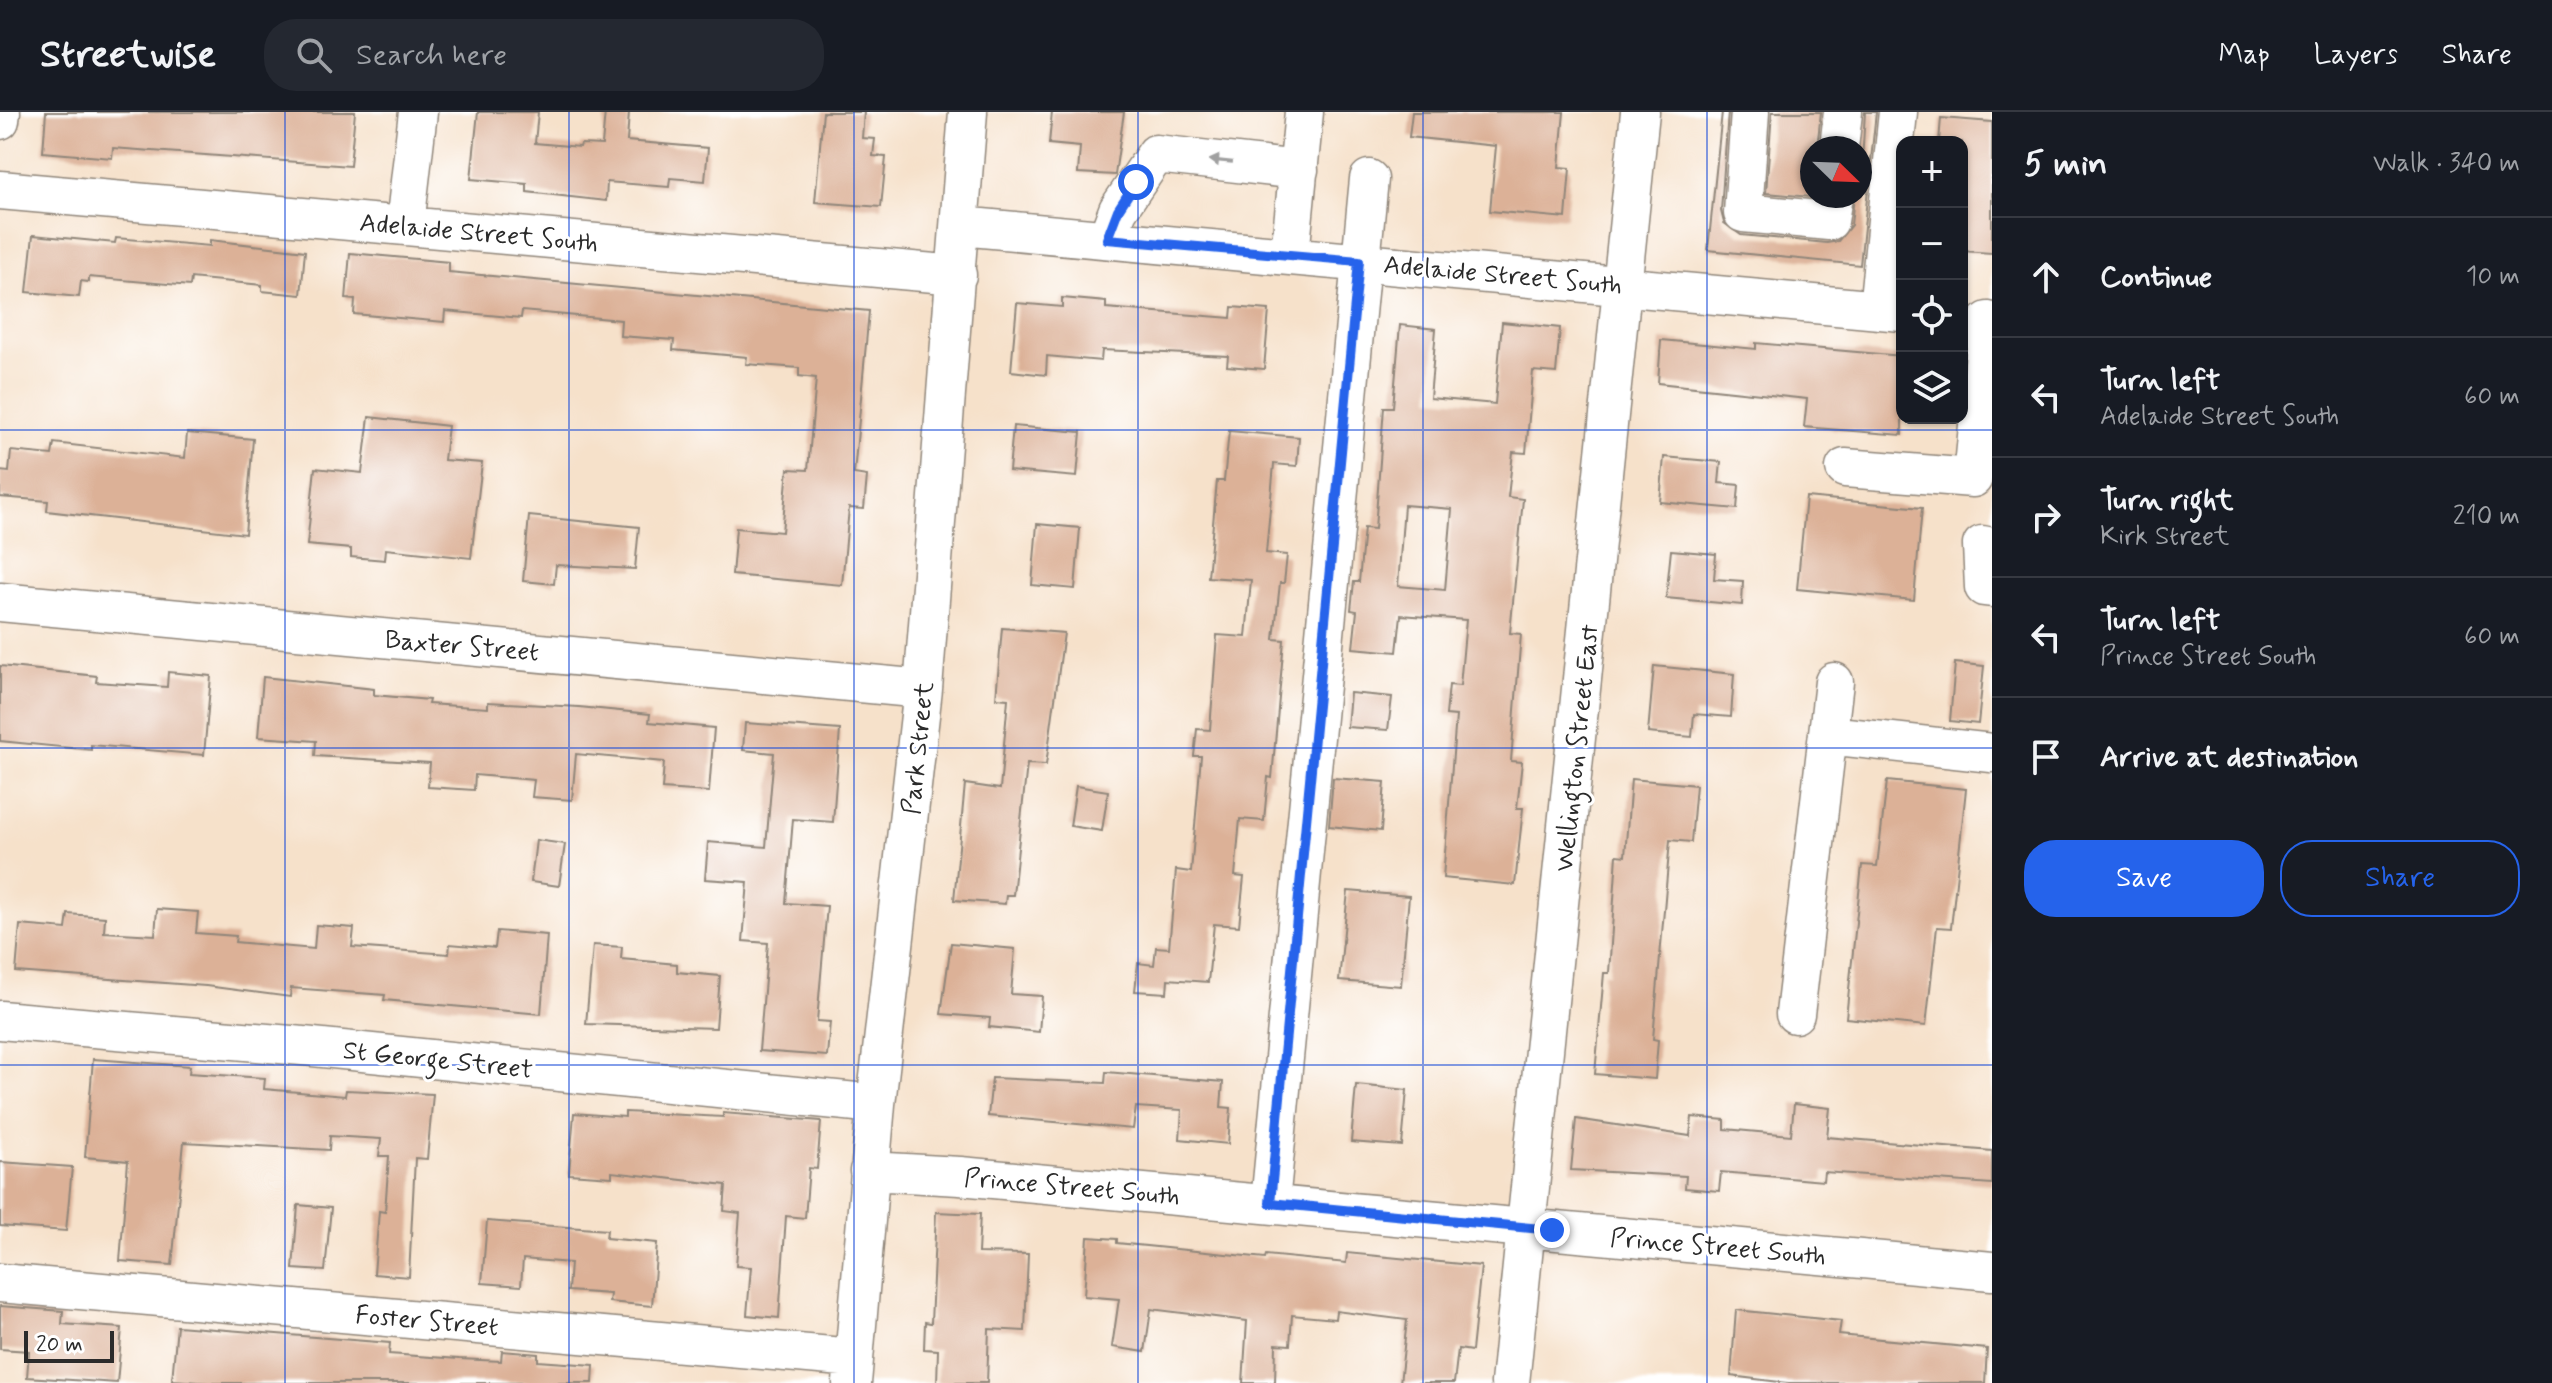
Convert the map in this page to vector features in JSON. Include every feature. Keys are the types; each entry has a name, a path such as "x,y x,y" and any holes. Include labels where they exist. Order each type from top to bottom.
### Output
{"street":[{"path":"0,120 1,112"},
{"path":"405,225 418,112"},
{"name":"Park Street","path":"853,1371 869,1171 923,689 968,112"},
{"path":"1290,255 1304,112"},
{"name":"Wellington Street East","path":"1510,1383 1640,112"},
{"path":"1750,112 1743,213 1829,221 1831,208"},
{"path":"1840,136 1843,112"},
{"path":"1890,310 1898,112"},
{"path":"1921,136 1923,112"},
{"path":"1107,239 1118,210 1156,154 1299,170"},
{"path":"1270,1203 1369,179"},
{"name":"Adelaide Street South","path":"0,190 957,275"},
{"name":"Adelaide Street South","path":"960,226 1890,310"},
{"path":"1845,468 1973,478 1981,320"},
{"path":"1992,547 1982,545 1984,587 1992,588"},
{"name":"Baxter Street","path":"0,602 923,689"},
{"path":"1795,1014 1834,682"},
{"path":"1828,735 1875,743 1992,753"},
{"name":"St George Street","path":"0,1020 303,1046 876,1104"},
{"name":"Prince Street South","path":"869,1171 1270,1203 1992,1271"},
{"name":"Foster Street","path":"0,1283 853,1371"}],"building":[{"path":"46,112 355,112 350,166 113,148 112,158 43,152"},
{"path":"478,112 538,112 535,143 580,147 581,144 602,145 605,112 629,112 627,141 708,148 705,181 670,178 669,187 607,182 606,201 527,192 527,184 471,179"},
{"path":"823,112 864,112 862,138 875,139 873,156 886,157 881,207 815,202"},
{"path":"1052,112 1124,112 1115,175 1078,173 1080,147 1049,144"},
{"path":"1412,112 1564,112 1559,167 1570,168 1566,218 1490,211 1496,146 1409,137"},
{"path":"1722,112 1728,112 1721,211 1724,223 1741,235 1827,243 1838,241 1851,225 1853,208 1866,208 1860,265 1708,250"},
{"path":"1772,112 1821,112 1818,136 1800,136 1800,196 1766,193"},
{"path":"1865,112 1876,112 1872,150 1872,136 1864,136"},
{"path":"1941,118 1992,122 1992,253 1968,251 1968,136 1940,136"},
{"path":"33,235 115,243 116,238 210,246 210,240 305,251 301,295 262,291 262,285 191,278 190,286 89,277 89,282 81,281 79,297 27,292"},
{"path":"350,253 449,262 449,272 869,311 854,474 867,476 864,509 849,508 842,585 732,575 736,528 782,532 788,469 808,470 816,378 799,376 799,368 746,364 747,357 673,350 674,340 620,336 621,320 522,311 521,318 445,311 444,322 354,314 355,300 346,299"},
{"path":"1062,298 1106,302 1106,308 1231,318 1232,307 1269,310 1264,369 1227,366 1228,356 1102,350 1101,361 1047,356 1046,375 1011,371 1017,303 1062,307"},
{"path":"1502,322 1560,328 1556,373 1533,371 1526,453 1513,452 1508,497 1523,499 1510,633 1521,634 1511,761 1522,762 1517,808 1523,808 1515,885 1443,878 1456,716 1446,715 1449,685 1460,686 1466,620 1401,615 1397,652 1353,648 1357,611 1351,610 1354,582 1359,582 1364,528 1375,529 1384,407 1393,407 1400,325 1436,329 1430,398 1495,404","holes":["1404,505 1452,509 1445,590 1398,586"]},
{"path":"1661,340 1756,349 1756,343 1896,355 1896,424 1902,424 1902,435 1804,427 1807,399 1658,383"},
{"path":"369,417 448,426 444,460 482,463 471,558 386,549 385,560 351,557 351,549 307,545 315,468 362,473"},
{"path":"1013,426 1081,432 1077,477 1009,471"},
{"path":"1229,431 1299,437 1297,466 1274,464 1266,553 1287,555 1284,583 1280,583 1274,639 1284,640 1272,778 1268,777 1264,821 1240,819 1235,876 1244,877 1239,926 1214,924 1208,982 1168,979 1167,993 1135,991 1138,963 1154,965 1156,947 1169,948 1176,870 1191,872 1201,756 1194,756 1197,729 1210,730 1217,635 1246,637 1251,580 1208,577 1217,481 1224,481"},
{"path":"187,433 253,439 245,534 47,511 48,501 0,497 0,471 9,472 11,451 52,455 54,443 185,458"},
{"path":"1664,457 1721,462 1719,483 1739,485 1737,509 1660,502"},
{"path":"1806,497 1922,508 1914,600 1797,589"},
{"path":"529,516 639,527 635,569 556,565 554,584 523,581"},
{"path":"1037,524 1080,528 1075,589 1032,585"},
{"path":"1671,550 1716,554 1714,579 1743,581 1742,605 1666,598"},
{"path":"1002,628 1064,633 1046,765 1027,764 1013,895 1006,895 1005,904 954,900 965,784 1000,789 1008,699 996,698"},
{"path":"1955,663 1984,666 1978,724 1950,721"},
{"path":"0,666 97,676 96,682 167,687 168,672 211,676 204,755 91,745 91,750 0,741"},
{"path":"1654,666 1734,674 1731,717 1694,714 1692,737 1648,733"},
{"path":"263,677 374,689 374,695 429,700 428,704 488,708 488,702 579,707 650,714 649,722 714,728 709,792 662,789 664,762 576,754 572,800 532,797 534,780 475,775 474,790 428,787 430,763 315,756 316,741 258,737"},
{"path":"1350,693 1392,697 1388,730 1347,727"},
{"path":"745,723 840,730 833,822 793,819 786,903 827,906 817,1021 830,1022 827,1056 759,1051 768,943 743,941 748,882 705,879 708,842 766,847 774,753 743,750"},
{"path":"1333,778 1385,782 1381,831 1329,826"},
{"path":"1631,779 1696,785 1691,842 1670,840 1653,1039 1658,1040 1655,1079 1595,1074 1604,973 1609,973 1617,855 1625,856"},
{"path":"1887,781 1966,789 1951,928 1937,927 1926,1026 1846,1018 1862,865 1877,866"},
{"path":"1076,786 1108,791 1102,831 1070,826"},
{"path":"536,840 565,844 559,886 531,882"},
{"path":"1348,891 1409,896 1401,986 1339,981"},
{"path":"157,909 198,912 196,933 236,936 235,942 314,949 316,925 354,928 352,947 449,954 450,944 495,948 497,931 547,935 541,1014 384,1000 385,995 291,988 290,997 206,986 16,972 20,925 66,929 68,914 105,917 104,932 155,935"},
{"path":"951,943 1015,949 1011,994 1042,996 1039,1032 989,1027 990,1018 941,1014"},
{"path":"593,945 622,947 621,959 677,964 677,972 720,976 716,1028 586,1024"},
{"path":"93,1059 190,1066 189,1073 265,1078 264,1089 345,1096 346,1090 433,1094 427,1159 415,1158 409,1277 374,1274 379,1211 385,1212 389,1156 379,1156 381,1139 330,1136 329,1150 184,1142 172,1265 120,1261 128,1161 85,1157"},
{"path":"1106,1072 1223,1082 1221,1107 1231,1108 1228,1144 1180,1139 1182,1110 1136,1107 1133,1129 988,1116 992,1078 1105,1083"},
{"path":"1356,1085 1407,1090 1402,1146 1351,1142"},
{"path":"1794,1104 1830,1108 1827,1137 1992,1151 1992,1184 1824,1172 1823,1181 1721,1172 1719,1191 1685,1188 1686,1176 1571,1170 1576,1119 1690,1136 1692,1117 1725,1120 1725,1129 1791,1135"},
{"path":"625,1112 723,1117 723,1113 821,1121 817,1169 809,1168 805,1218 786,1216 779,1318 747,1315 751,1267 736,1266 740,1213 724,1211 726,1185 612,1172 612,1177 569,1174 574,1113 625,1117"},
{"path":"0,1162 72,1167 66,1231 0,1226"},
{"path":"298,1205 331,1208 325,1271 293,1269"},
{"path":"936,1212 980,1214 978,1253 1028,1254 1025,1331 989,1329 987,1383 937,1383 938,1350 924,1349 925,1322 931,1323"},
{"path":"487,1221 607,1230 606,1238 657,1243 652,1306 609,1302 610,1294 568,1291 570,1263 523,1259 521,1286 482,1283"},
{"path":"1088,1237 1117,1239 1117,1243 1265,1258 1266,1255 1346,1263 1347,1253 1481,1266 1472,1351 1458,1349 1454,1383 1400,1383 1407,1320 1336,1311 1335,1319 1292,1315 1290,1345 1276,1344 1275,1383 1243,1383 1247,1321 1151,1309 1145,1352 1112,1347 1119,1299 1084,1296"},
{"path":"0,1306 63,1311 62,1324 122,1328 117,1383 27,1377 29,1351 0,1349"},
{"path":"1736,1310 1841,1321 1839,1335 1987,1349 1985,1383 1788,1383 1731,1376"},
{"path":"177,1326 390,1343 389,1354 501,1361 502,1351 538,1354 538,1361 594,1365 593,1383 211,1383 172,1380"}],"route":[{"path":"1136,182 1118,210 1107,239 1359,261 1270,1203 1552,1230"}]}
